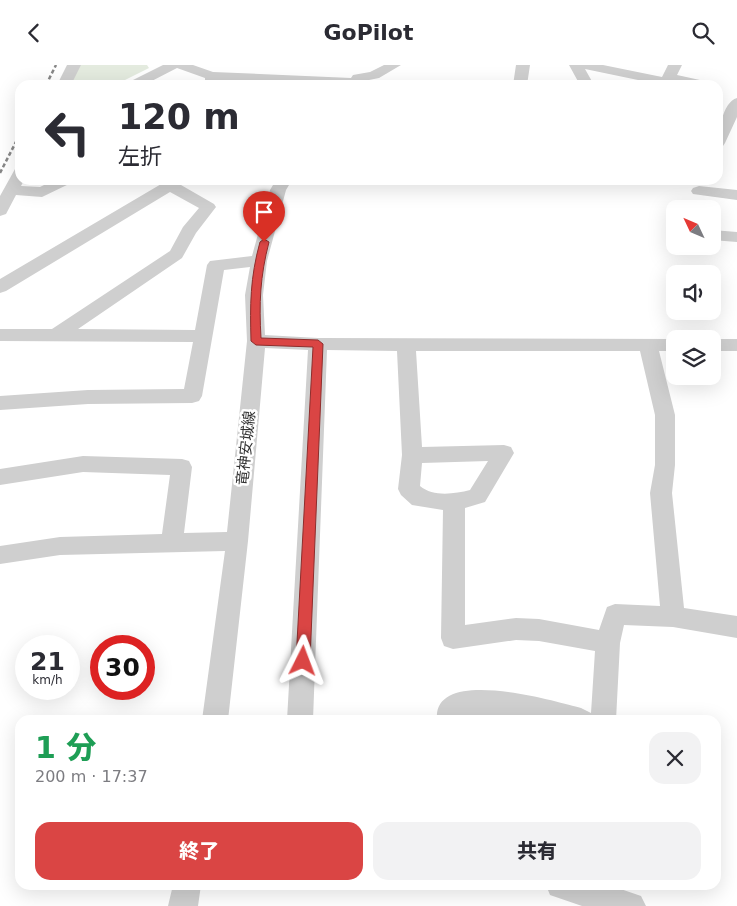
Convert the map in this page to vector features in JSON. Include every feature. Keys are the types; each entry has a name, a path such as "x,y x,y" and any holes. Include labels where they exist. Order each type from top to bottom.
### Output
{"street":[{"path":"66,80 74,65"},
{"path":"180,65 211,80"},
{"path":"356,80 367,65"},
{"path":"360,80 394,65"},
{"path":"521,80 523,65"},
{"path":"576,65 584,80"},
{"path":"584,65 657,80"},
{"path":"142,80 165,66"},
{"path":"672,71 693,80"},
{"path":"619,72 623,80"},
{"path":"723,132 737,102"},
{"path":"723,112 728,120"},
{"path":"723,144 737,147"},
{"path":"0,211 15,181"},
{"path":"11,189 42,192 56,185"},
{"path":"0,287 171,185"},
{"path":"58,334 176,254 189,231 208,207 177,185"},
{"name":"竜神安城線","path":"216,715 237,541 256,341 254,295 259,261 281,185"},
{"path":"699,191 737,195"},
{"path":"721,236 737,237"},
{"path":"0,403 30,403 88,397 192,395 216,265 259,261"},
{"path":"0,335 203,336"},
{"path":"256,341 406,345 666,345"},
{"path":"300,715 318,344"},
{"path":"406,345 412,455 409,489 420,499 454,503 477,496 504,453 412,455"},
{"path":"648,345 665,415 665,465 661,493 673,617"},
{"path":"721,345 737,345"},
{"path":"0,477 83,464 182,467 172,542"},
{"path":"454,503 453,638 516,629 539,630 608,643"},
{"path":"0,555 60,546 237,541"},
{"path":"604,715 608,643 615,614 673,617 737,627"},
{"path":"449,715 449,711 461,703 510,703 560,715"},
{"path":"183,906 186,890"},
{"path":"585,890 615,896"}],"shaded area":[{"path":"76,65 147,65 149,68 125,80 69,80"}],"railway":[{"path":"48,80 56,65"},
{"path":"0,173 15,144"}],"route":[{"path":"264,242 254,295 256,341 318,344 303,661"}]}
